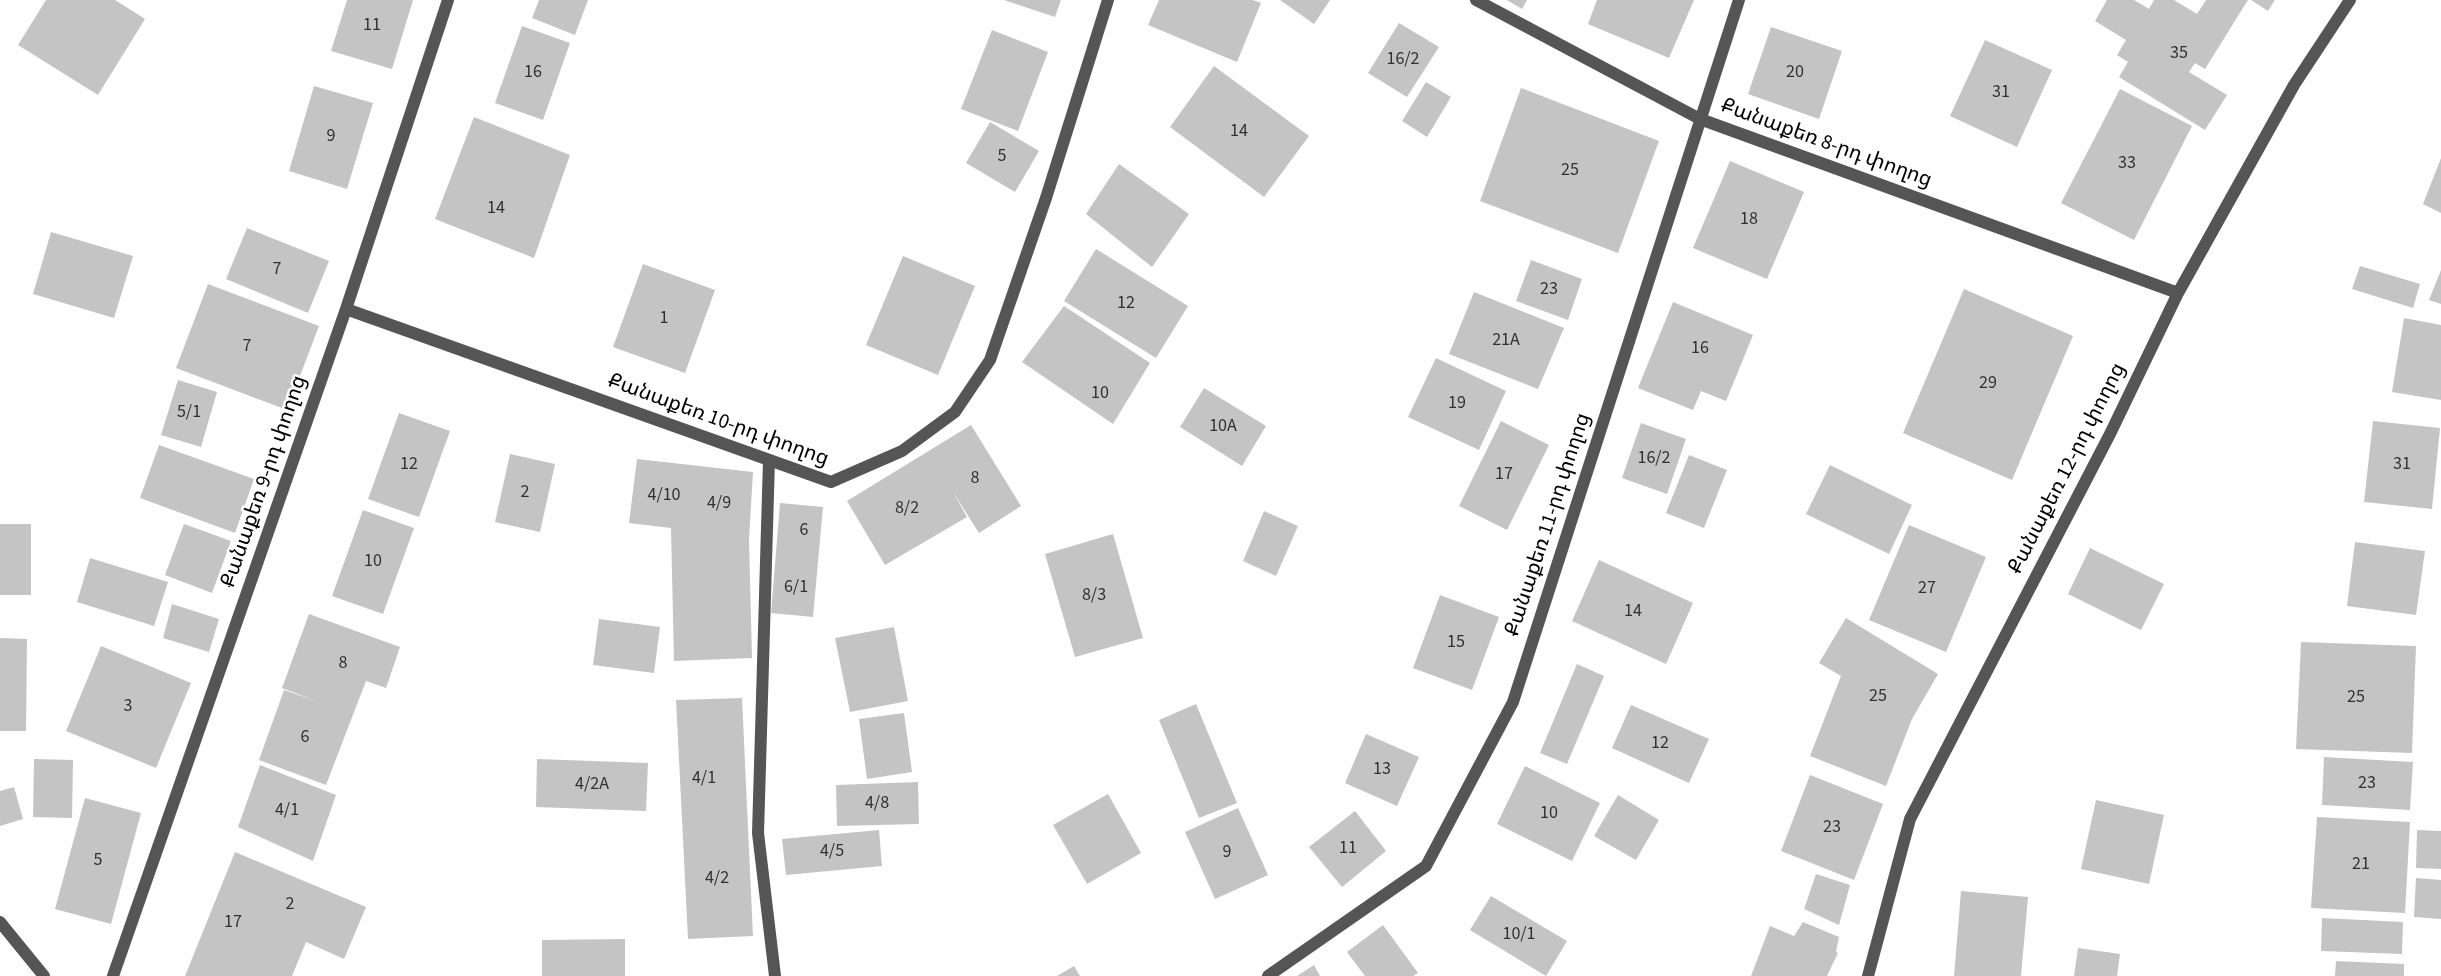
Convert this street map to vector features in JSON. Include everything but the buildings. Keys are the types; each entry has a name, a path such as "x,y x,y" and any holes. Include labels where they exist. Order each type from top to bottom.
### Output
{"street":[{"name":"Քանաքեռ 9-րդ փողոց","path":"113,976 346,309 448,0"},
{"name":"Քանաքեռ 10-րդ փողոց","path":"346,309 831,482 902,451 954,412 990,360 1046,198 1108,0"},
{"name":"Քանաքեռ 8-րդ փողոց","path":"1476,0 1700,119 2178,293"},
{"name":"Քանաքեռ 11-րդ փողոց","path":"1268,976 1426,866 1513,702 1740,0"},
{"name":"Քանաքեռ 12-րդ փողոց","path":"1868,976 1910,819 2110,434 2178,293 2294,85 2350,0"},
{"path":"769,460 758,833 775,976"},
{"path":"0,922 44,976"}]}
